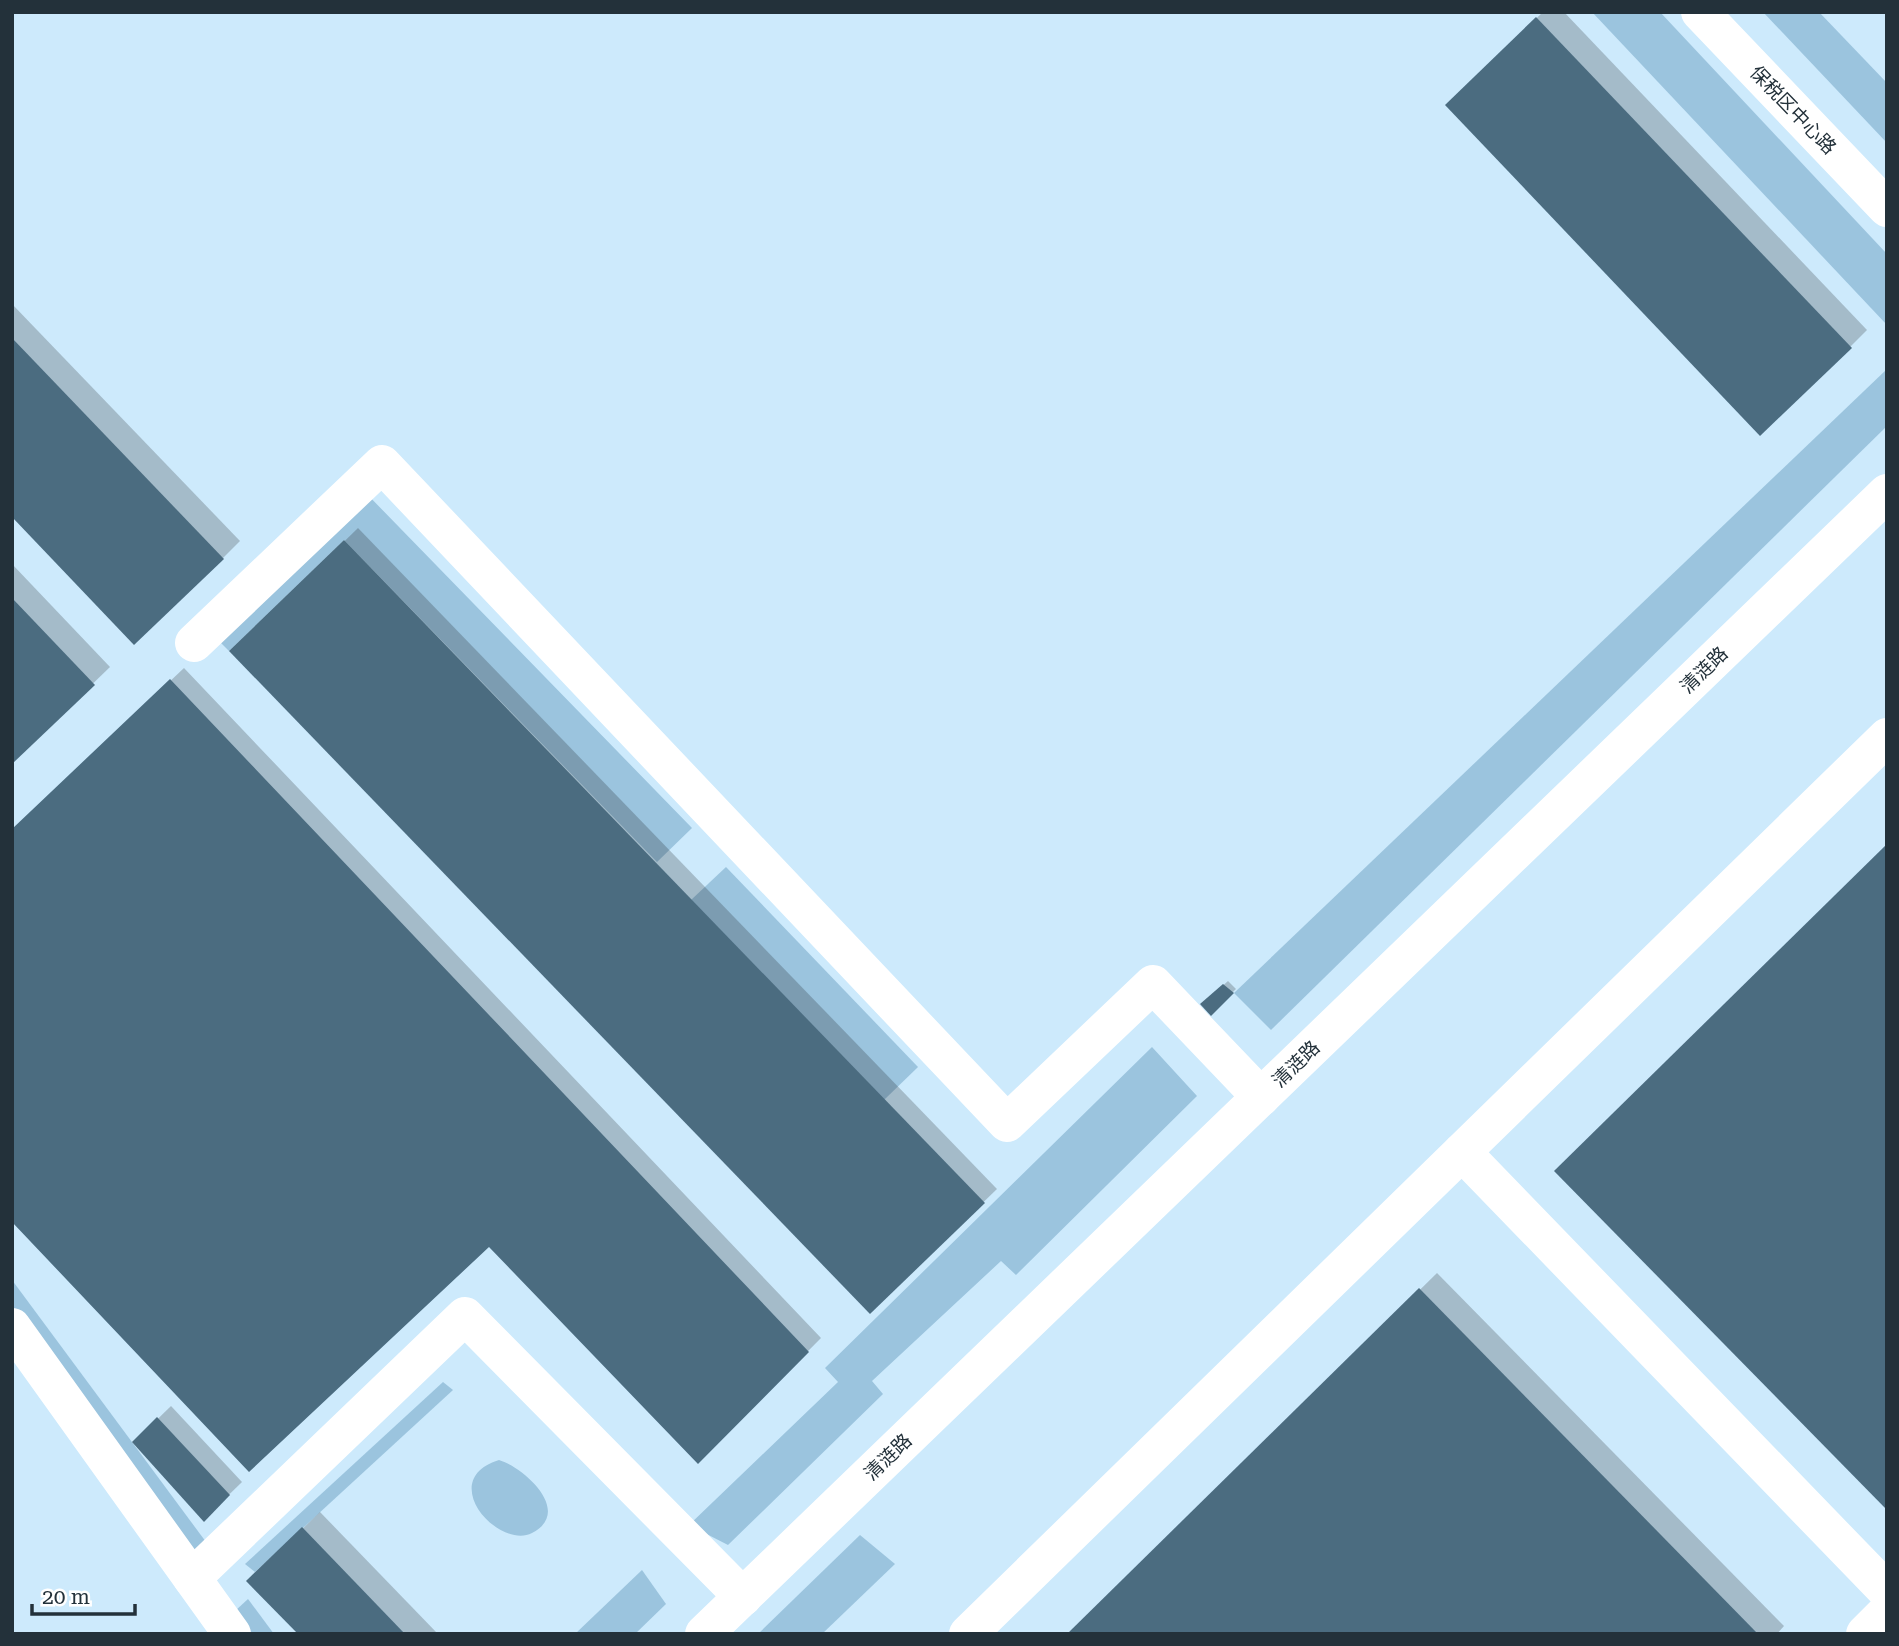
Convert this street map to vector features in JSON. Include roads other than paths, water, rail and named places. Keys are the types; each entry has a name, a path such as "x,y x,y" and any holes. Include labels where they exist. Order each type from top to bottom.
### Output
{"street":[{"name":"保税区中心路","path":"1700,12 1887,208"},
{"path":"194,643 382,464 1007,1123 1153,984 1261,1097"},
{"name":"清涟路","path":"704,1634 1887,493"},
{"path":"968,1634 1887,737"},
{"path":"1462,1152 1887,1591"},
{"path":"192,1578 465,1316 743,1597"},
{"path":"12,1327 232,1634"},
{"path":"1865,1634 1887,1612"}]}
